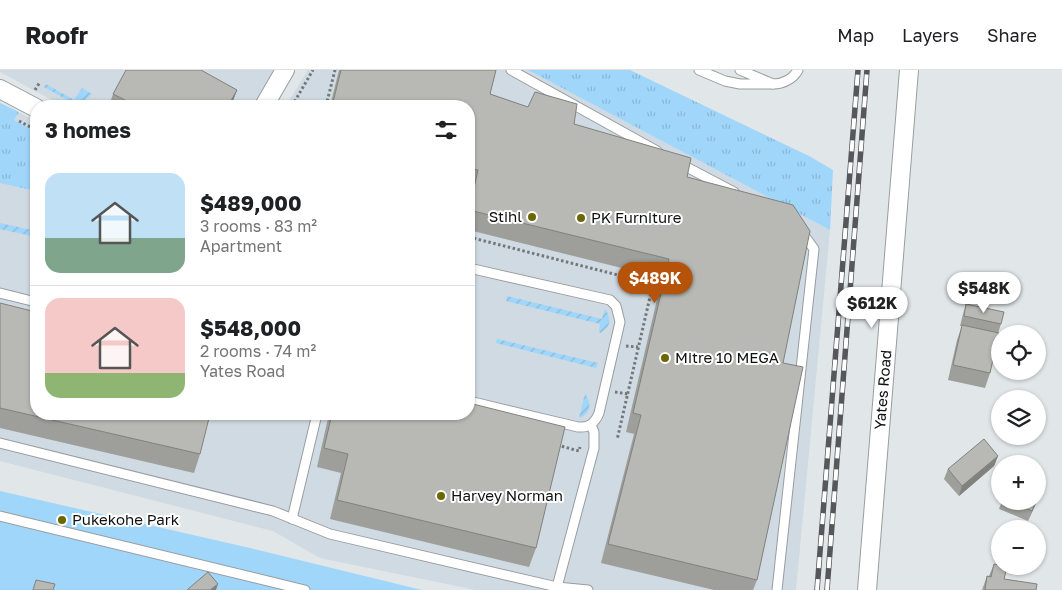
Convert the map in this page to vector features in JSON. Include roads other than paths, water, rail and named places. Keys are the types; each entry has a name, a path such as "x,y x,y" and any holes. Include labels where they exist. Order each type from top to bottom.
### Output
{"street":[{"path":"268,100 285,70"},
{"name":"Yates Road","path":"867,590 909,70"},
{"path":"0,89 36,99"}],"lane":[{"path":"511,70 738,194"},
{"path":"699,70 725,81 740,84 772,84 787,81 798,70"},
{"path":"740,70 772,84"},
{"path":"777,590 814,249 797,225"},
{"path":"475,269 604,297 616,306 620,322 599,413 592,425 584,428 578,427 475,402"},
{"path":"0,293 30,300"},
{"path":"292,519 316,420"},
{"path":"557,587 594,448 592,425"},
{"path":"0,443 273,511 330,534 557,587 588,590"},
{"path":"0,516 306,590"}],"railway":[{"path":"817,590 858,70"},
{"path":"827,590 867,70"}],"place":[{"name":"Stihl","path":"532,217"},
{"name":"PK Furniture","path":"581,218"},
{"name":"Mitre 10 MEGA","path":"665,358"},
{"name":"Harvey Norman","path":"441,496"},
{"name":"Pukekohe Park","path":"62,520"}]}
